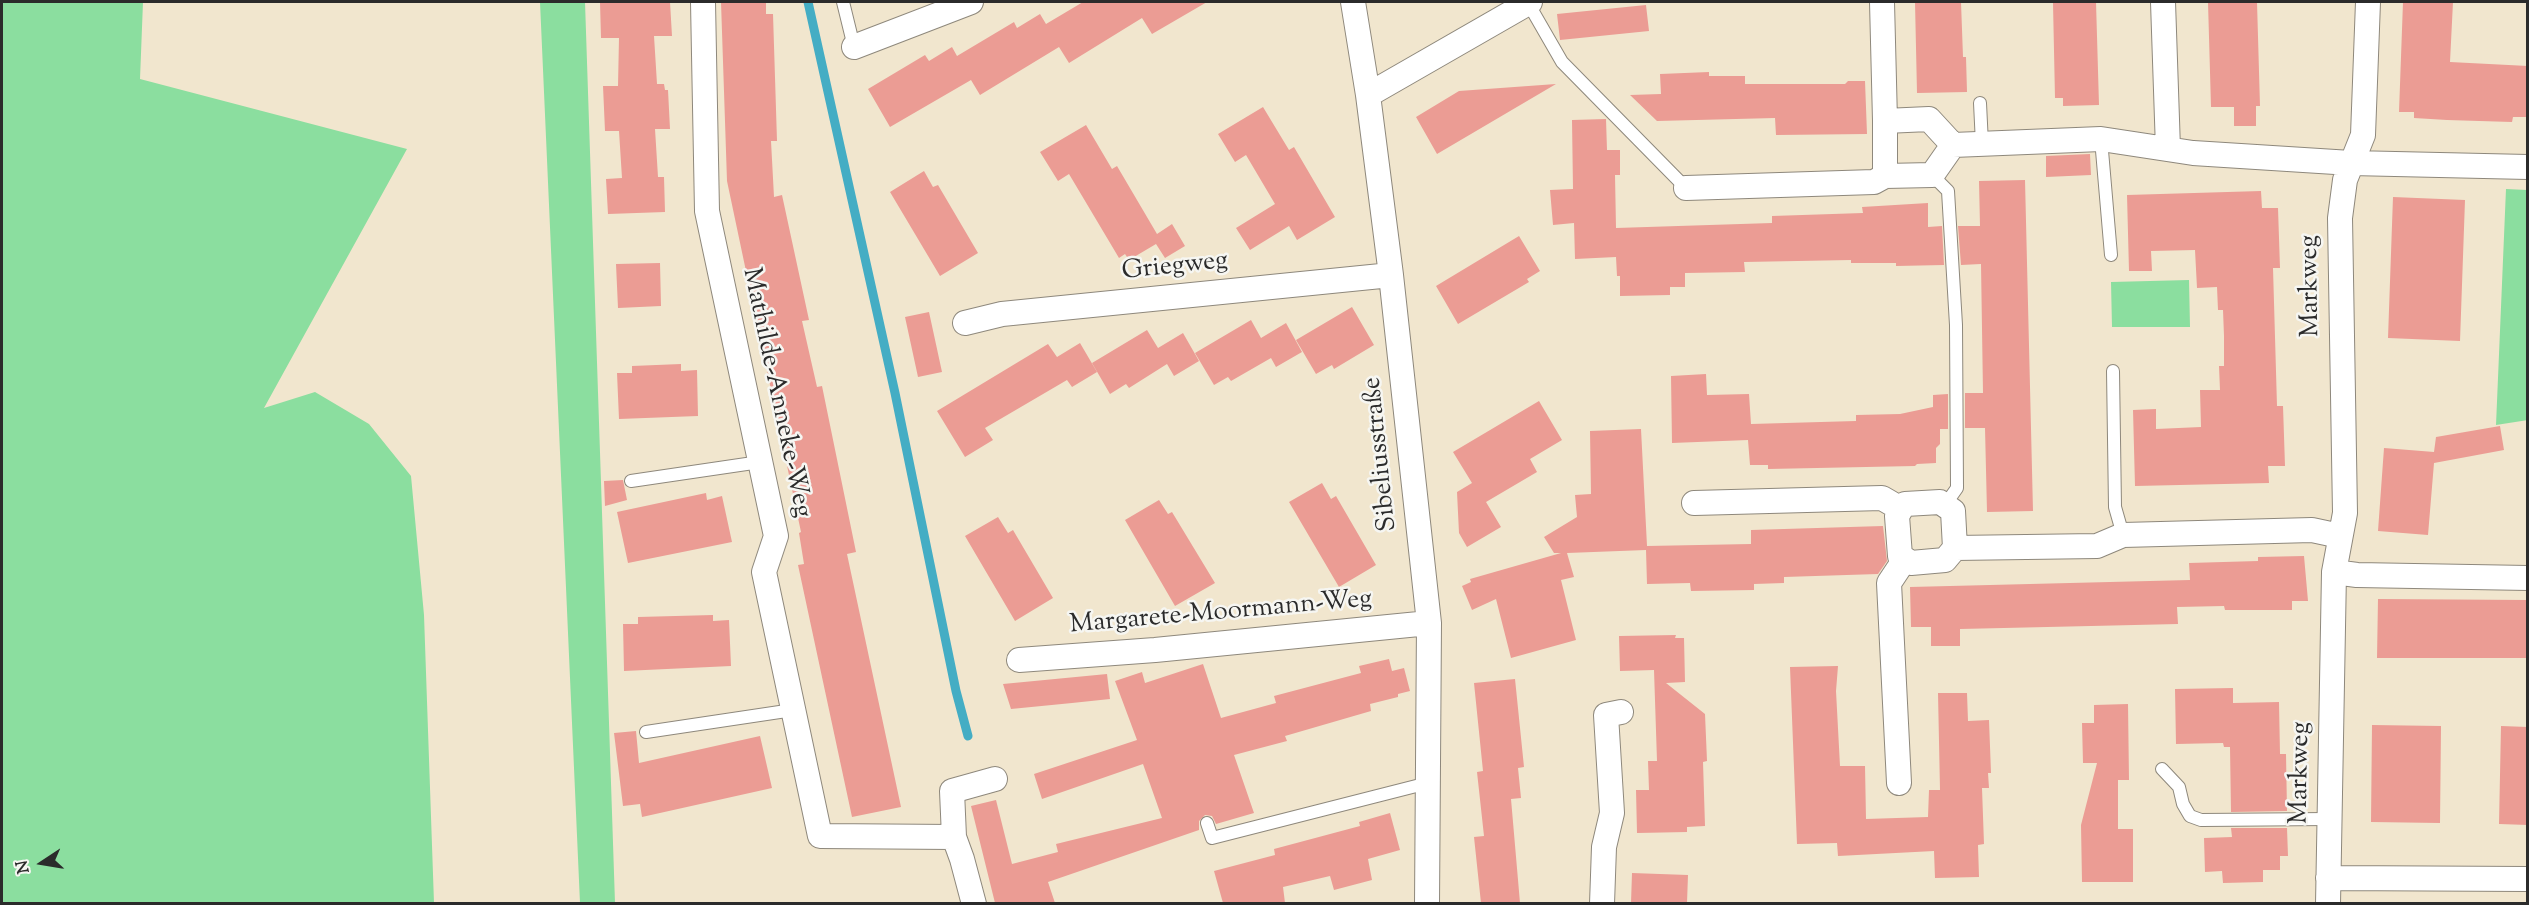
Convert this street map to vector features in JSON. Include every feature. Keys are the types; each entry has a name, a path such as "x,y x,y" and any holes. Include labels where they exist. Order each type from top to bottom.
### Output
{"street":[{"name":"Mathilde-Anneke-Weg","path":"703,2 707,211 776,536 764,572 820,836 954,837"},
{"path":"854,47 971,2"},
{"name":"Sibeliusstraße","path":"1353,2 1368,95 1391,275 1429,623 1427,903"},
{"path":"1368,95 1529,2"},
{"path":"1882,2 1885,176"},
{"path":"2163,2 2168,149"},
{"name":"Markweg","path":"2328,903 2334,572 2345,513 2340,218 2345,180 2363,135 2368,2"},
{"path":"1885,121 1929,120 1953,145 2101,139 2193,153 2351,163 2528,167"},
{"path":"1686,188 1874,182 1885,176 1932,175 1953,145"},
{"name":"Griegweg","path":"965,323 1002,314 1391,275"},
{"path":"1694,503 1882,498 1901,509"},
{"path":"1940,502 1945,505 1953,511 1955,548 1945,560 1911,563 1900,555 1897,516 1905,504 1940,502"},
{"path":"1955,548 2097,546 2123,534 2312,530 2340,536"},
{"path":"1899,783 1889,583 1905,559"},
{"path":"2334,572 2357,575 2528,578"},
{"name":"Margarete-Moormann-Weg","path":"1019,660 1155,650 1429,623"},
{"path":"1602,903 1604,847 1612,813 1606,715 1621,712"},
{"path":"974,903 954,837 952,791 994,779"},
{"path":"2328,878 2528,879"}],"lane":[{"path":"843,2 854,47"},
{"path":"1529,2 1562,62 1686,188"},
{"path":"1980,103 1982,144"},
{"path":"2101,139 2111,255"},
{"path":"1932,175 1948,191 1956,325 1957,488 1945,505"},
{"path":"2113,371 2115,507 2123,534"},
{"path":"631,481 760,462"},
{"path":"646,732 793,710"},
{"path":"2162,769 2179,788 2190,816 2201,820 2329,819"},
{"path":"1207,823 1212,838 1428,783"}],"green space":[{"path":"2,2 143,2 140,79 407,149 264,408 315,392 369,424 411,476 424,615 434,903 2,903"},
{"path":"540,2 585,2 615,903 580,903"},
{"path":"2506,189 2527,190 2528,420 2496,425"},
{"path":"2189,280 2190,327 2112,327 2111,282"}],"building":[{"path":"600,2 670,2 672,36 654,36 657,84 664,84 665,90 668,90 670,129 655,129 658,177 664,177 665,212 608,214 606,179 622,178 619,131 605,131 603,86 618,86 619,38 601,38"},
{"path":"721,2 766,2 766,14 773,14 777,141 771,141 774,197 782,195 809,320 802,321 817,387 822,386 856,552 847,554 901,807 852,817 798,565 804,564 799,533 801,532 727,181"},
{"path":"1083,2 1207,2 1152,34 1142,18 1069,63 1059,47 980,95 971,80 890,127 868,89 925,55 929,61 952,47 957,56 1014,22 1017,28 1040,14 1046,24"},
{"path":"1915,2 1961,2 1967,92 1917,93"},
{"path":"2096,2 2099,105 2063,106 2063,98 2055,98 2053,3"},
{"path":"2208,2 2257,2 2260,106 2256,106 2256,126 2234,126 2234,107 2211,107"},
{"path":"2403,2 2453,2 2450,62 2528,66 2528,117 2513,117 2512,122 2447,120 2414,118 2414,112 2399,112"},
{"path":"1646,5 1649,31 1560,40 1557,14"},
{"path":"1709,72 1709,76 1745,76 1745,84 1845,84 1848,81 1865,81 1867,134 1776,135 1775,118 1657,121 1630,95 1661,94 1660,74"},
{"path":"1556,84 1437,154 1416,117 1459,91"},
{"path":"1263,107 1289,150 1294,147 1335,217 1297,240 1289,226 1250,250 1236,228 1275,204 1246,155 1235,162 1218,134"},
{"path":"1606,119 1607,150 1620,150 1620,175 1615,175 1616,228 1772,223 1772,216 1863,213 1862,207 1928,203 1928,227 1942,226 1944,265 1896,266 1896,263 1851,263 1851,260 1744,262 1745,272 1685,273 1685,287 1670,287 1670,295 1620,296 1620,276 1617,276 1616,257 1575,259 1574,223 1553,225 1550,190 1573,189 1572,120"},
{"path":"1086,125 1112,169 1117,166 1157,234 1172,224 1185,246 1165,258 1156,244 1129,260 1125,254 1119,258 1069,174 1058,181 1040,152"},
{"path":"2090,154 2091,175 2046,177 2046,156"},
{"path":"924,171 933,187 938,185 978,253 940,276 890,192"},
{"path":"2025,180 2033,511 1987,512 1985,428 1965,428 1965,393 1983,393 1981,264 1961,265 1958,226 1980,226 1979,181"},
{"path":"2261,191 2262,208 2278,208 2280,268 2273,268 2277,406 2283,406 2285,466 2268,466 2269,483 2135,486 2133,410 2156,409 2156,429 2201,427 2200,390 2220,390 2219,366 2224,366 2224,336 2223,310 2218,310 2217,287 2197,288 2195,250 2151,251 2152,271 2129,271 2127,195"},
{"path":"2393,197 2465,200 2460,341 2388,338"},
{"path":"1519,236 1540,271 1527,279 1529,282 1458,324 1436,286"},
{"path":"660,263 661,306 618,308 616,264"},
{"path":"1352,307 1374,345 1334,369 1332,365 1316,374 1296,340"},
{"path":"929,312 942,372 918,377 905,317"},
{"path":"1251,320 1261,338 1286,323 1302,352 1276,367 1271,358 1231,381 1228,377 1214,385 1195,353"},
{"path":"1147,330 1158,348 1183,333 1199,361 1174,376 1167,364 1129,388 1126,384 1110,394 1092,363"},
{"path":"1080,343 1097,372 1072,387 1067,380 985,428 993,440 965,457 937,411 1048,344 1057,357"},
{"path":"681,364 681,371 697,370 698,416 619,419 617,373 632,373 632,366"},
{"path":"1706,374 1707,395 1749,394 1751,424 1856,421 1856,415 1900,414 1933,407 1933,395 1948,394 1948,429 1940,429 1936,463 1915,466 1768,469 1768,465 1750,465 1748,440 1672,443 1671,376"},
{"path":"1539,401 1562,440 1530,459 1537,472 1486,502 1501,527 1467,547 1459,533 1457,492 1472,483 1453,452"},
{"path":"2500,426 2504,450 2434,463 2428,535 2378,531 2384,448 2434,452 2436,437"},
{"path":"1641,429 1647,546 1751,544 1751,530 1883,526 1887,561 1878,574 1784,577 1784,583 1754,584 1754,590 1691,591 1690,583 1647,584 1646,550 1567,553 1574,577 1561,580 1576,640 1511,658 1496,599 1472,610 1462,586 1471,582 1470,579 1561,553 1554,553 1544,537 1577,517 1575,495 1591,494 1590,431"},
{"path":"623,480 627,500 605,506 604,481"},
{"path":"1322,483 1331,499 1336,496 1376,565 1339,587 1289,502"},
{"path":"706,493 707,500 722,496 732,542 628,563 617,512"},
{"path":"1159,500 1168,514 1172,512 1215,583 1175,606 1125,520"},
{"path":"998,517 1008,533 1013,530 1053,598 1015,621 965,536"},
{"path":"2304,556 2308,601 2292,601 2292,610 2225,610 2224,606 2177,607 2178,624 1960,629 1960,646 1931,646 1931,627 1911,627 1910,587 2190,580 2189,563 2258,561 2258,557"},
{"path":"2378,599 2528,600 2528,658 2377,658"},
{"path":"713,615 713,621 729,620 731,666 624,671 623,624 638,624 638,617"},
{"path":"1676,635 1675,638 1684,638 1685,682 1666,683 1705,714 1707,761 1703,762 1705,826 1687,827 1687,832 1637,833 1636,790 1649,790 1648,761 1657,761 1654,670 1620,671 1619,636"},
{"path":"1389,659 1392,671 1404,668 1410,691 1398,694 1398,697 1370,704 1371,711 1285,736 1287,741 1234,755 1254,813 1216,824 1212,816 1205,815 1199,821 1199,830 1048,882 1055,903 995,903 971,806 996,800 1012,864 1058,852 1056,844 1162,818 1143,764 1042,799 1034,774 1137,740 1115,681 1142,672 1145,683 1203,664 1221,718 1276,703 1274,696 1361,673 1359,666"},
{"path":"1838,666 1836,691 1840,766 1865,766 1866,819 1928,817 1929,790 1940,790 1938,693 1967,693 1968,721 1989,720 1991,773 1988,773 1989,788 1982,788 1984,844 1978,845 1979,877 1935,878 1934,851 1838,856 1837,843 1797,844 1790,667"},
{"path":"1107,674 1110,699 1011,709 1003,684"},
{"path":"1515,679 1524,767 1518,768 1521,798 1511,799 1520,903 1481,903 1474,837 1484,836 1477,772 1483,771 1474,683"},
{"path":"2233,688 2233,703 2279,702 2280,754 2286,754 2287,811 2231,812 2230,747 2224,747 2223,743 2176,744 2175,689"},
{"path":"2128,704 2129,780 2118,780 2118,829 2133,829 2133,882 2082,882 2081,825 2097,763 2083,763 2082,723 2094,723 2094,705"},
{"path":"2372,725 2441,726 2440,823 2371,822"},
{"path":"2501,726 2528,727 2528,825 2499,824"},
{"path":"636,731 639,763 760,736 772,788 642,817 640,804 623,806 614,733"},
{"path":"1390,813 1400,850 1368,859 1372,880 1334,890 1330,876 1283,887 1285,903 1223,903 1214,871 1275,855 1274,849 1360,826 1359,822"},
{"path":"2231,828 2287,828 2288,856 2280,856 2280,870 2263,870 2263,882 2223,883 2222,871 2205,872 2204,838 2232,837"},
{"path":"1632,873 1688,875 1687,903 1631,903"}],"waterway":[{"path":"808,2 895,393 956,691 968,736"}]}
